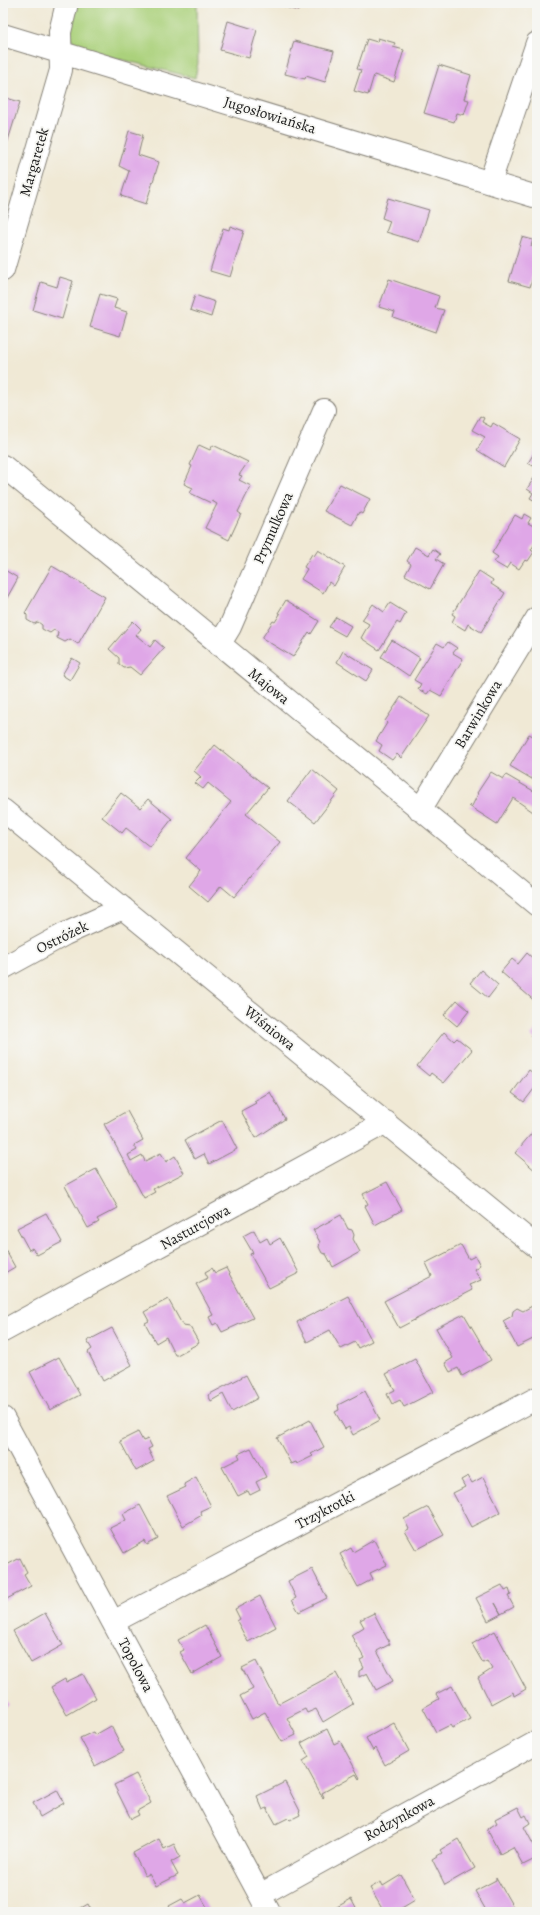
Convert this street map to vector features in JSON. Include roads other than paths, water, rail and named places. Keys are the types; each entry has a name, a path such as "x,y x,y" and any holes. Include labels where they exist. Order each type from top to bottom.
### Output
{"street":[{"name":"Margaretek","path":"3,270 61,70 60,32 67,3"},
{"name":"Jugosłowiańska","path":"3,35 537,196"},
{"path":"490,182 537,43"},
{"name":"Prymulkowa","path":"219,645 230,627 324,410"},
{"name":"Majowa","path":"3,466 537,905"},
{"name":"Barwinkowa","path":"420,810 537,618"},
{"name":"Wiśniowa","path":"3,810 537,1247"},
{"name":"Ostróżek","path":"3,968 65,934 123,908"},
{"name":"Nasturcjowa","path":"3,1331 386,1122"},
{"name":"Trzykrotki","path":"112,1622 537,1398"},
{"name":"Topolowa","path":"3,1418 265,1903"},
{"name":"Rodzynkowa","path":"265,1903 537,1742"}]}
